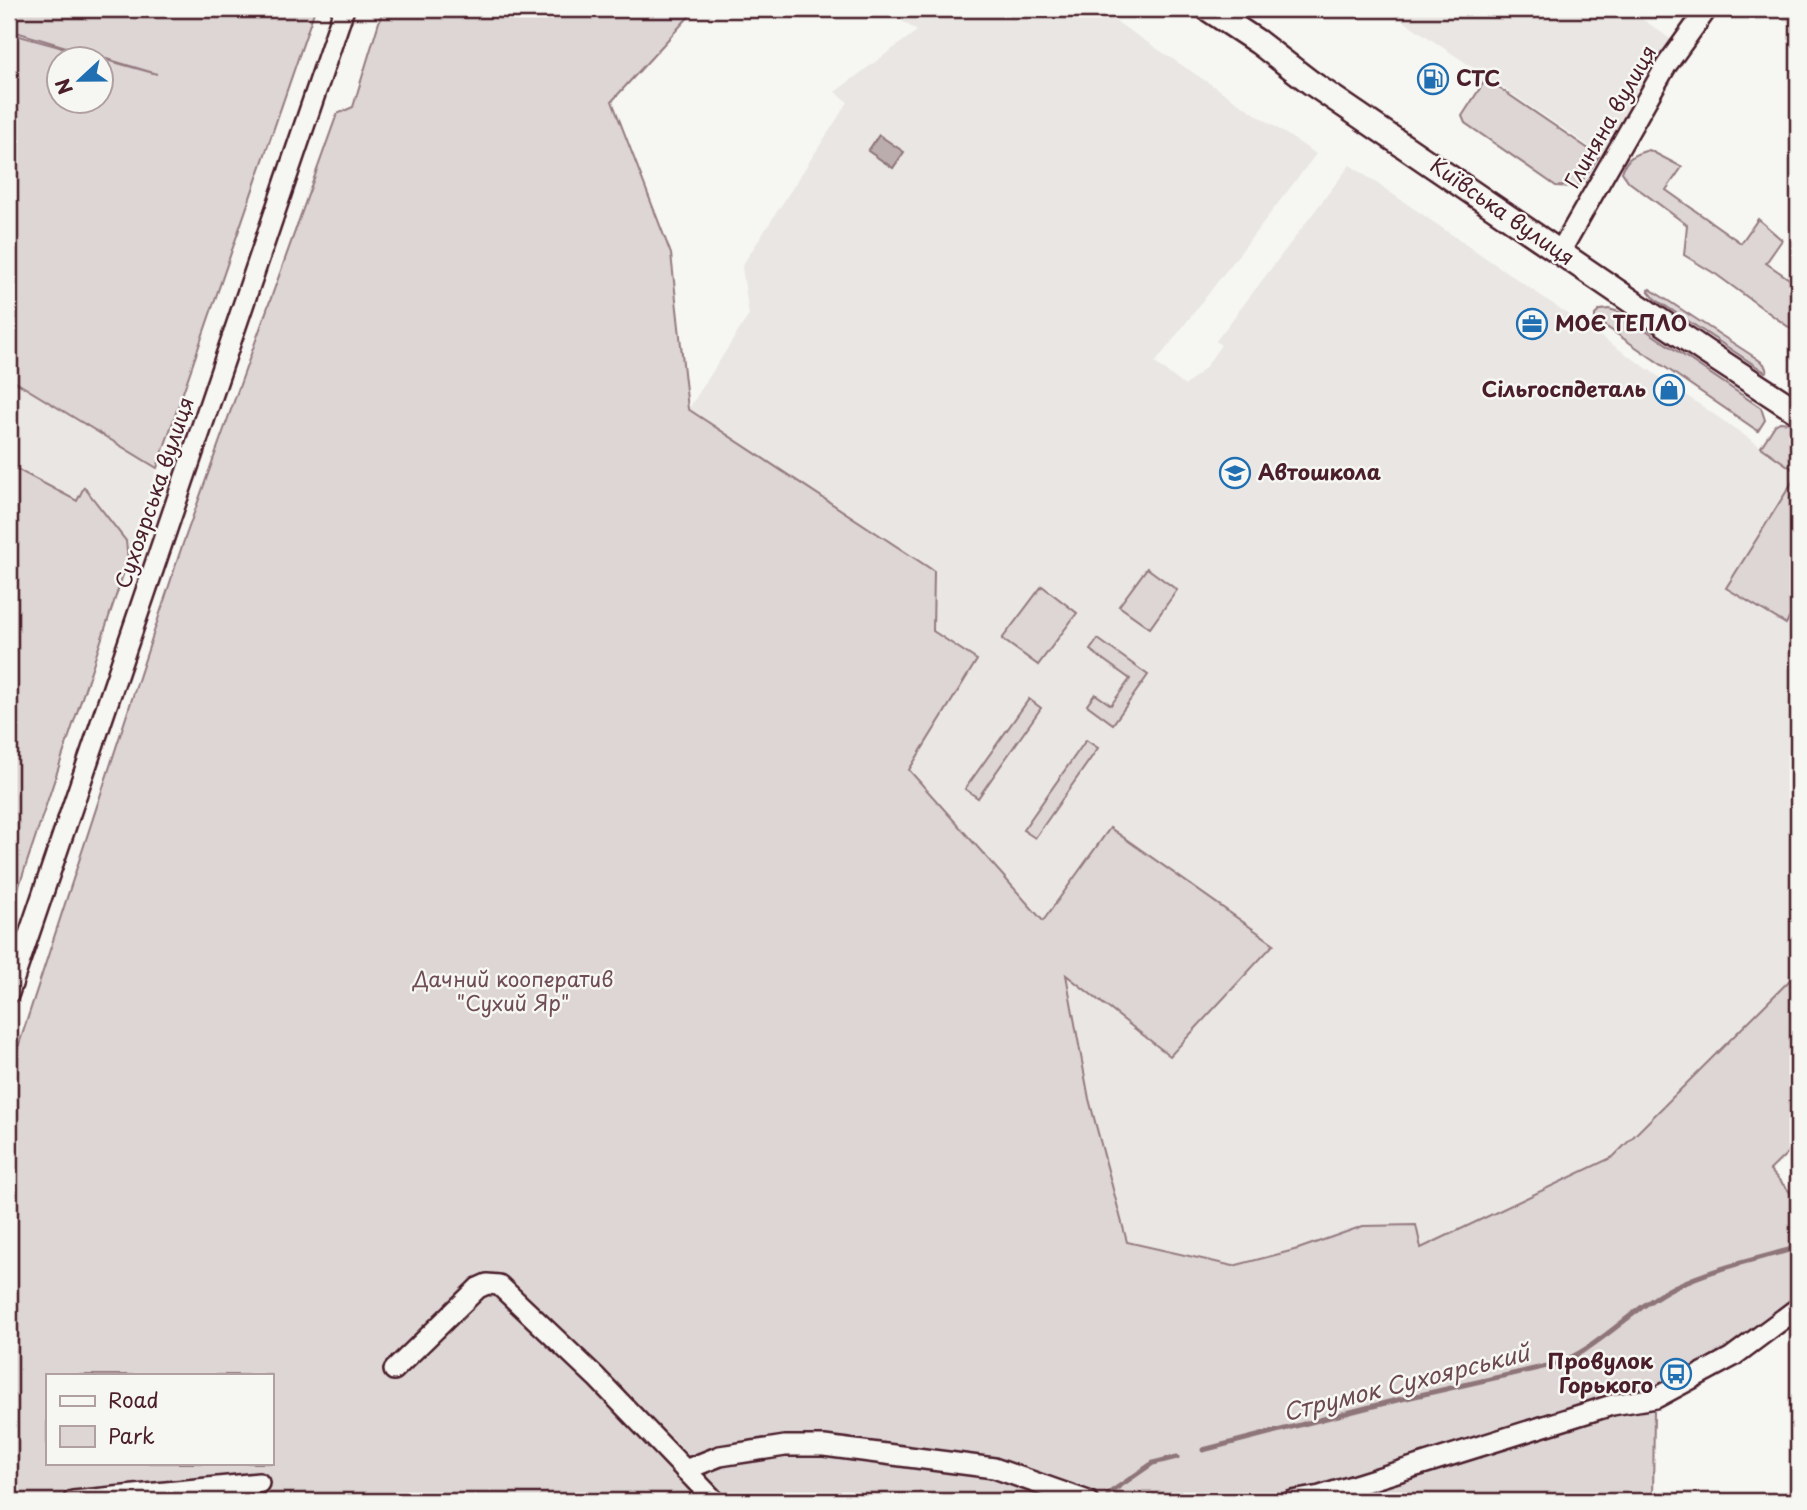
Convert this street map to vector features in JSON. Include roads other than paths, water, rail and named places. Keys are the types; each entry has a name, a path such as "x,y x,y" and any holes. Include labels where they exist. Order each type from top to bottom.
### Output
{"main road":[{"name":"Київська вулиця","path":"1208,9 1706,352 1798,412"}],"street":[{"name":"Сухоярська вулиця","path":"9,993 344,9"},
{"name":"Глиняна вулиця","path":"1560,252 1666,66 1707,9"},
{"path":"394,1370 478,1288 487,1284 499,1285 596,1377 715,1501"},
{"path":"1293,1501 1320,1496 1612,1405 1656,1398 1732,1357 1798,1308"},
{"path":"685,1470 720,1457 785,1446 824,1446 994,1468 1088,1501"},
{"path":"73,1501 259,1483"}],"waterway":[{"name":"Струмок Сухоярський","path":"1203,1450 1389,1402 1556,1364 1587,1348 1674,1287 1717,1270 1792,1249 1798,1244"},
{"name":"Струмок Сухоярський","path":"1108,1494 1153,1463 1177,1457"}],"place":[{"name":"СТС","path":"1433,79"},
{"name":"МОЄ ТЕПЛО","path":"1532,324"},
{"name":"Сільгоспдеталь","path":"1669,390"},
{"name":"Автошкола","path":"1235,473"},
{"name":"Провулок Горького","path":"1676,1374"}],"park label":[{"name":"Дачний кооператив \"Сухий Яр\"","path":"513,992"}]}
